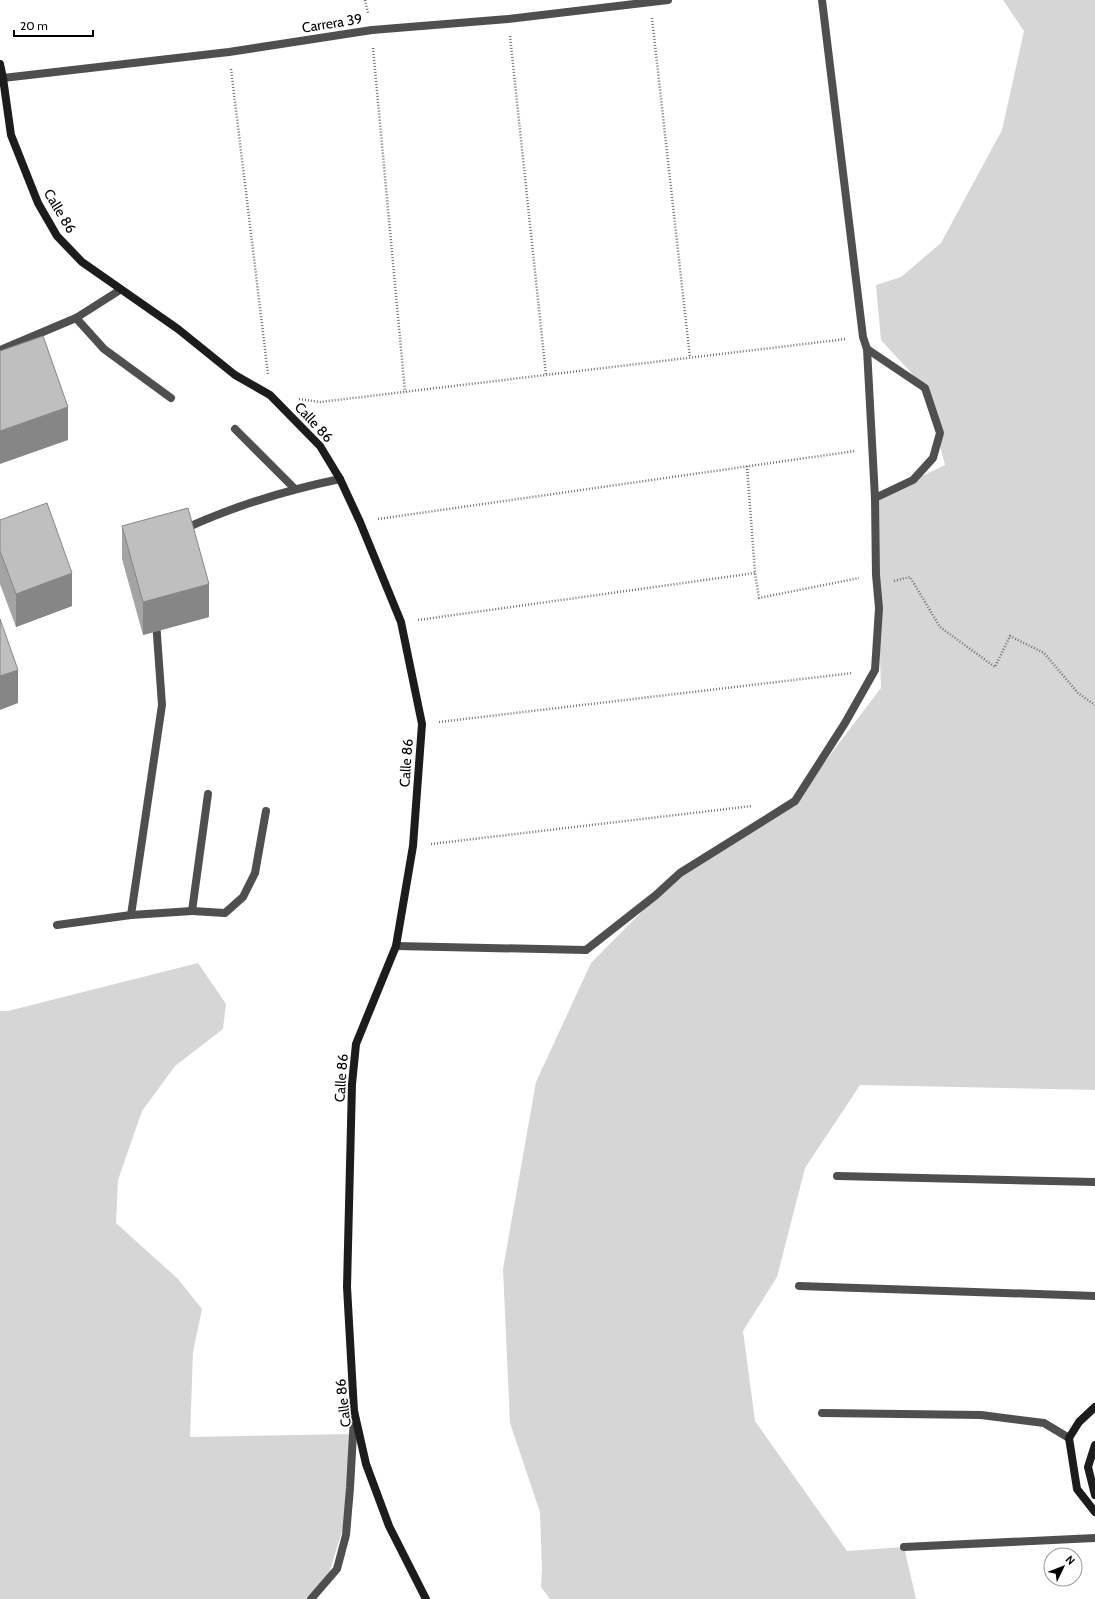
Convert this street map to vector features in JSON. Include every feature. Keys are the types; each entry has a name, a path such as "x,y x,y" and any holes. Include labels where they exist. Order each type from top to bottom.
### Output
{"main road":[{"name":"Calle 86","path":"0,64 11,135 23,168 57,236 82,262 120,290 178,329 235,375 270,395 320,446 340,479 360,522 401,622 422,724 413,846 396,946 356,1044 352,1084 347,1287 354,1411 369,1474 389,1526 426,1599"},
{"path":"1095,1407 1079,1422 1069,1438 1077,1489 1095,1512"},
{"path":"1095,1445 1088,1467 1091,1485 1095,1495"}],"street":[{"name":"Carrera 39","path":"2,79 229,52 372,30 508,19 668,0"},
{"path":"396,946 586,950 656,895 680,873 795,801 845,723 875,670 879,608 876,575 875,498 867,349 863,337 822,0"},
{"path":"0,350 76,318 120,290"},
{"path":"76,318 104,349 171,398"},
{"path":"867,349 925,388 940,433 933,458 913,480 875,498"},
{"path":"236,429 295,489"},
{"path":"180,534 184,529 255,501 295,489 340,479"},
{"path":"131,915 162,705 155,615"},
{"path":"192,911 208,794"},
{"path":"56,925 131,915 192,911 225,913 243,897 255,872 266,811"},
{"path":"837,1176 1095,1182"},
{"path":"799,1286 1095,1296"},
{"path":"311,1599 337,1569 346,1535 354,1411"},
{"path":"822,1413 981,1415 1044,1423 1069,1438"},
{"path":"904,1547 1095,1538"}],"path":[{"path":"650,2 690,358"},
{"path":"508,19 546,375"},
{"path":"372,30 405,392"},
{"path":"229,52 270,395 320,402 863,337"},
{"path":"360,522 872,449"},
{"path":"747,466 755,573 759,598 876,575"},
{"path":"401,622 755,573"},
{"path":"877,586 910,577 940,627 995,667 1010,636 1044,653 1078,693 1095,705"},
{"path":"422,724 875,670"},
{"path":"413,846 756,806"}],"shaded area":[{"path":"1003,0 1095,0 1095,1090 860,1085 805,1168 777,1277 743,1331 755,1421 847,1551 904,1547 916,1599 550,1599 541,1587 542,1569 540,1512 510,1423 503,1269 536,1082 591,963 680,873 795,801 881,688 875,498 945,465 925,388 881,340 876,285 901,277 941,243 1002,130 1024,31"},
{"path":"198,963 226,1004 223,1029 175,1066 142,1111 118,1180 116,1223 178,1279 202,1309 193,1352 190,1437 353,1434 347,1515 327,1580 305,1599 0,1599 0,1011 8,1011"}],"building":[{"path":"43,336 68,407 0,431 0,351"},
{"path":"47,503 72,573 16,594 0,551 0,520"},
{"path":"188,508 209,584 143,602 122,526"},
{"path":"0,619 18,670 0,676"}]}
